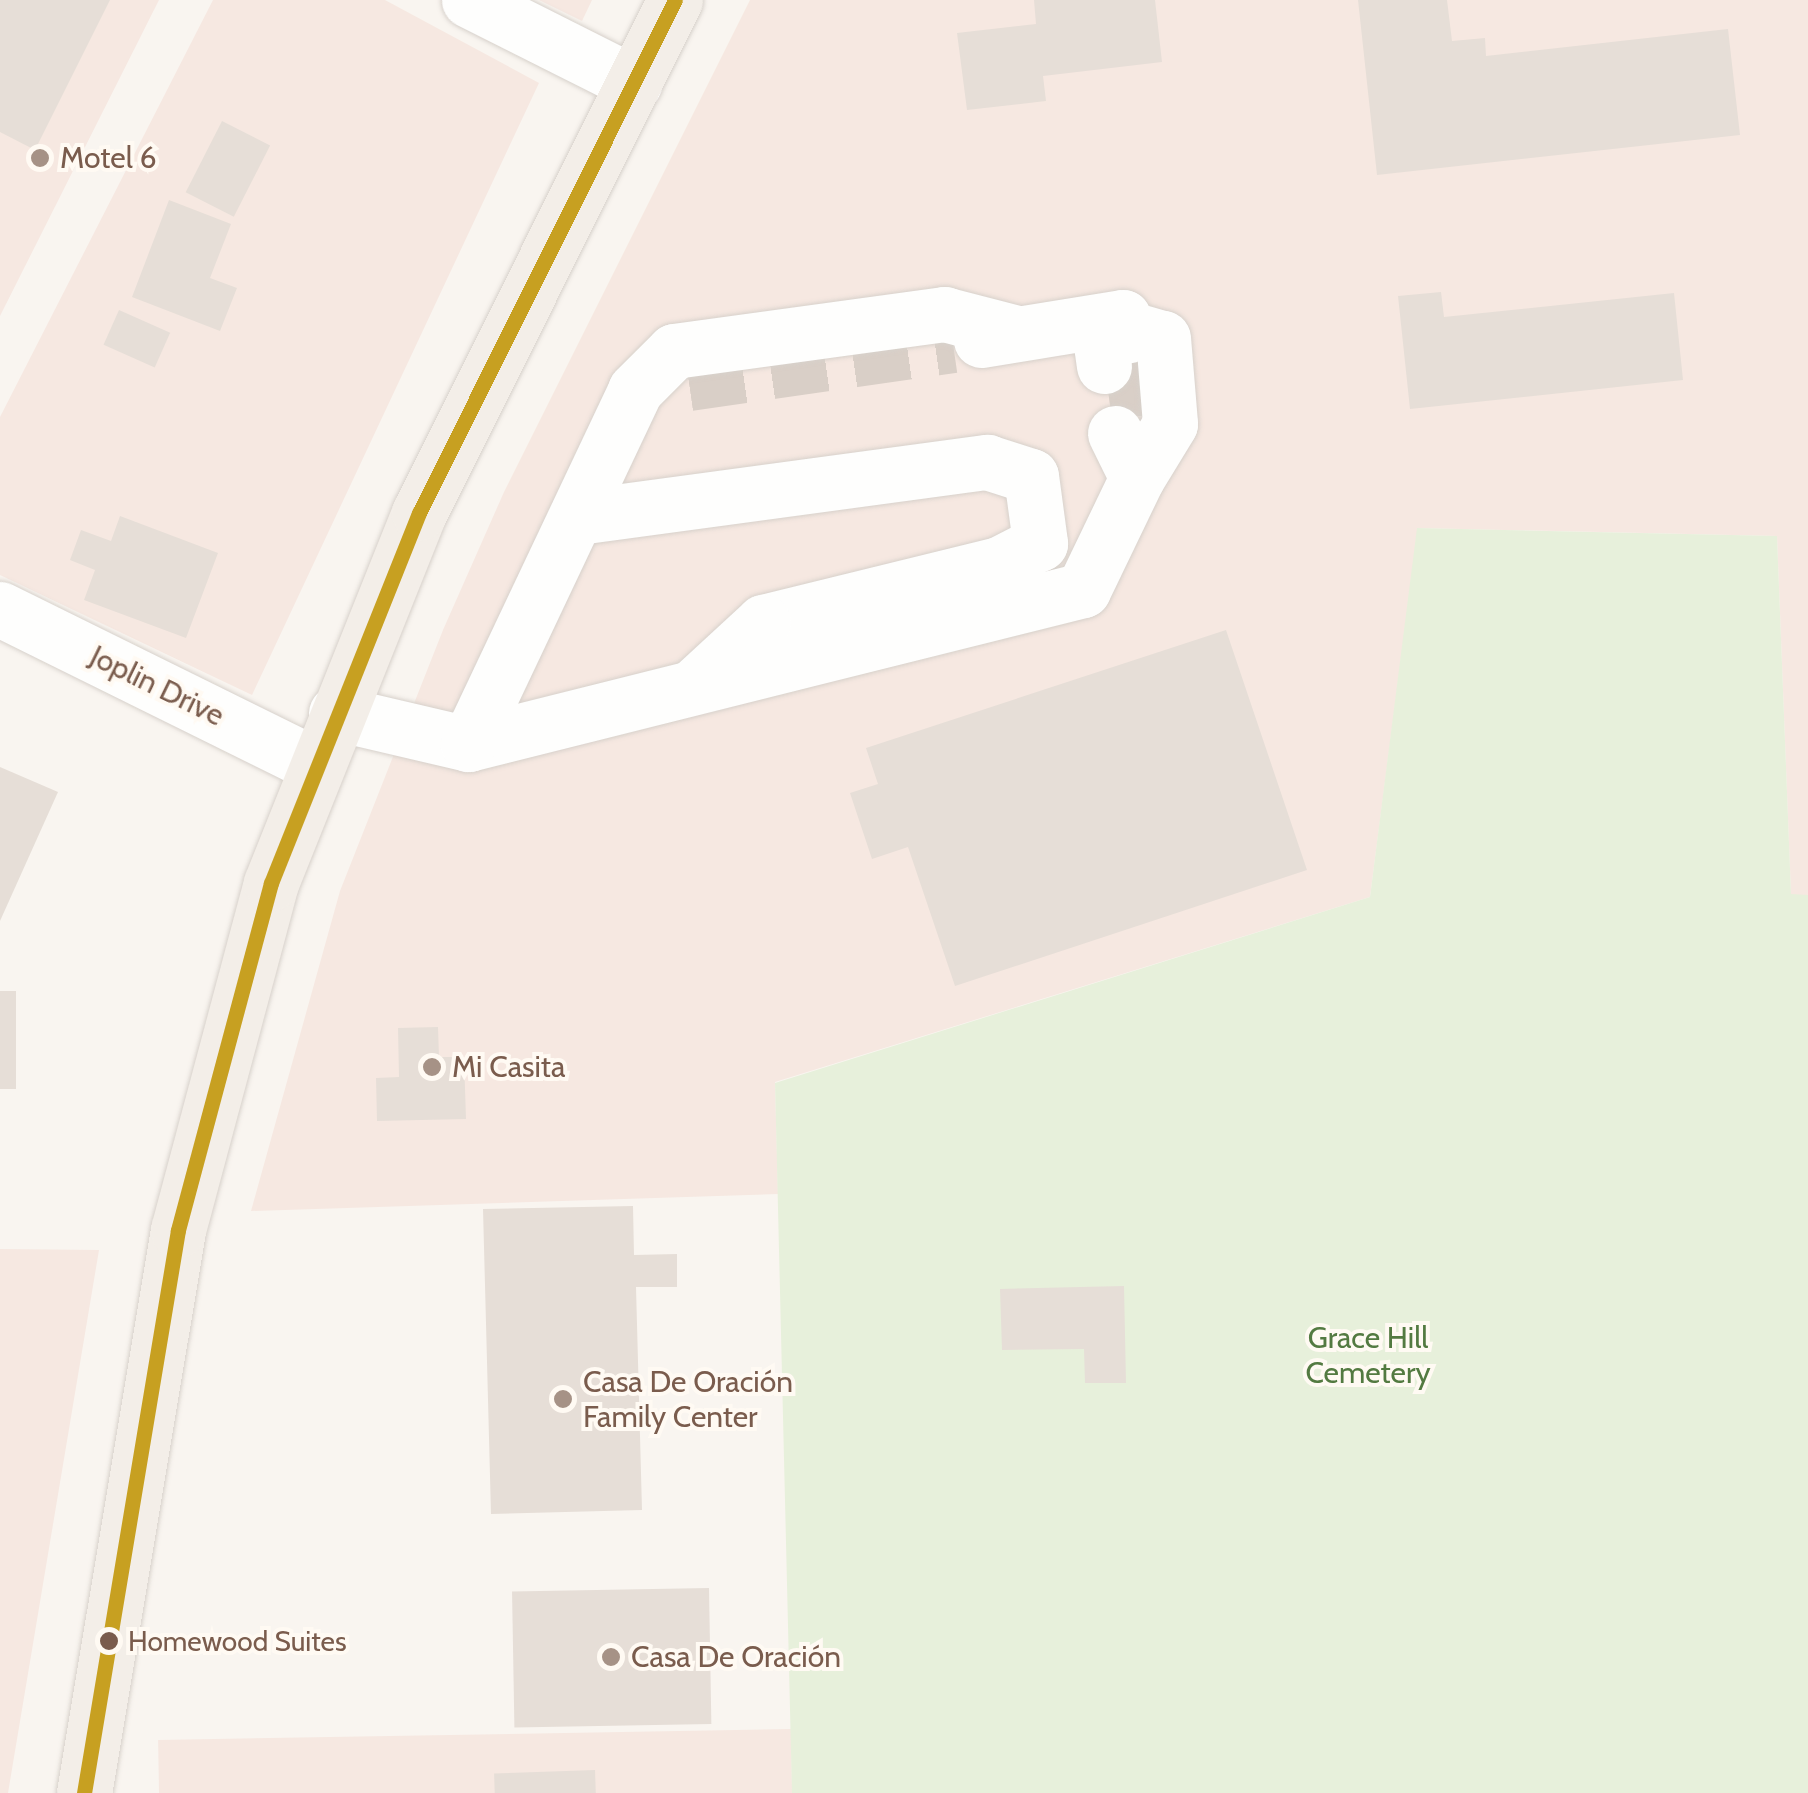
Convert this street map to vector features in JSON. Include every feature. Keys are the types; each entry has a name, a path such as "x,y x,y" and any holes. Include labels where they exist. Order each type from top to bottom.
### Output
{"main road":[{"path":"84,1793 192,1165 252,942 314,764 419,513 675,0"}],"street":[{"path":"469,0 634,83"},
{"path":"468,744 635,390 674,351 944,314 1017,333"},
{"path":"336,713 468,744 1084,590 1131,447 1170,424 1163,338 1121,352 1123,316 953,345"},
{"path":"635,390 689,383"},
{"path":"578,517 988,462 1031,476 1040,543 1000,564 763,622 691,688"},
{"name":"Joplin Drive","path":"0,609 314,764"}],"shaded area":[{"name":"Motel 6","path":"0,0 159,0 0,316"},
{"path":"213,0 385,0 539,83 252,695 0,575 0,417"},
{"path":"539,0 592,0 582,21"},
{"path":"750,0 1808,0 1808,895 1791,895 1777,536 1418,528 1370,897 775,1082 778,1194 251,1211 340,891 443,630 504,492"},
{"path":"0,1249 99,1250 8,1793 0,1793"},
{"path":"791,1729 792,1793 159,1793 158,1740"}],"green space":[{"name":"Grace Hill Cemetery","path":"1417,528 1777,536 1791,894 1808,895 1808,1793 792,1793 775,1083 1370,897"}],"building":[{"path":"0,0 110,0 35,150 0,132"},
{"path":"1034,0 1155,0 1162,62 1043,76 1046,101 967,110 957,33 1036,24"},
{"path":"1358,0 1447,0 1452,41 1485,38 1486,56 1728,29 1740,135 1377,175"},
{"path":"222,121 270,146 234,217 186,192"},
{"path":"169,200 231,224 210,278 237,288 220,331 132,297"},
{"path":"1441,292 1444,317 1674,293 1683,380 1410,409 1398,296"},
{"path":"119,310 170,333 155,367 104,345"},
{"path":"120,516 218,553 186,638 84,600 95,570 70,560 81,530 111,541"},
{"path":"1226,630 1307,870 955,986 908,847 872,859 850,793 878,784 866,748"},
{"path":"0,767 58,792 0,921"},
{"path":"0,991 16,991 16,1089 0,1089"},
{"name":"Mi Casita","path":"438,1027 439,1057 464,1057 466,1119 377,1121 376,1078 399,1077 398,1028"},
{"name":"Casa De Oración Family Center","path":"633,1206 634,1255 677,1254 677,1287 636,1287 642,1510 491,1514 483,1209"},
{"path":"1124,1286 1126,1383 1085,1383 1084,1349 1002,1350 1000,1289"},
{"name":"Casa De Oración","path":"709,1588 711,1724 514,1727 512,1591"},
{"path":"595,1770 596,1793 495,1793 494,1774"}],"tunnel":[{"path":"689,383 953,345"},
{"path":"1132,361 1141,430"}],"transit line":[{"path":"84,1793 178,1230 271,883 419,513 675,0"}],"place":[{"name":"Motel 6","path":"40,158"},
{"name":"Mi Casita","path":"432,1067"},
{"name":"Casa De Oración Family Center","path":"563,1399"},
{"name":"Homewood Suites","path":"109,1641"},
{"name":"Casa De Oración","path":"611,1657"}]}
